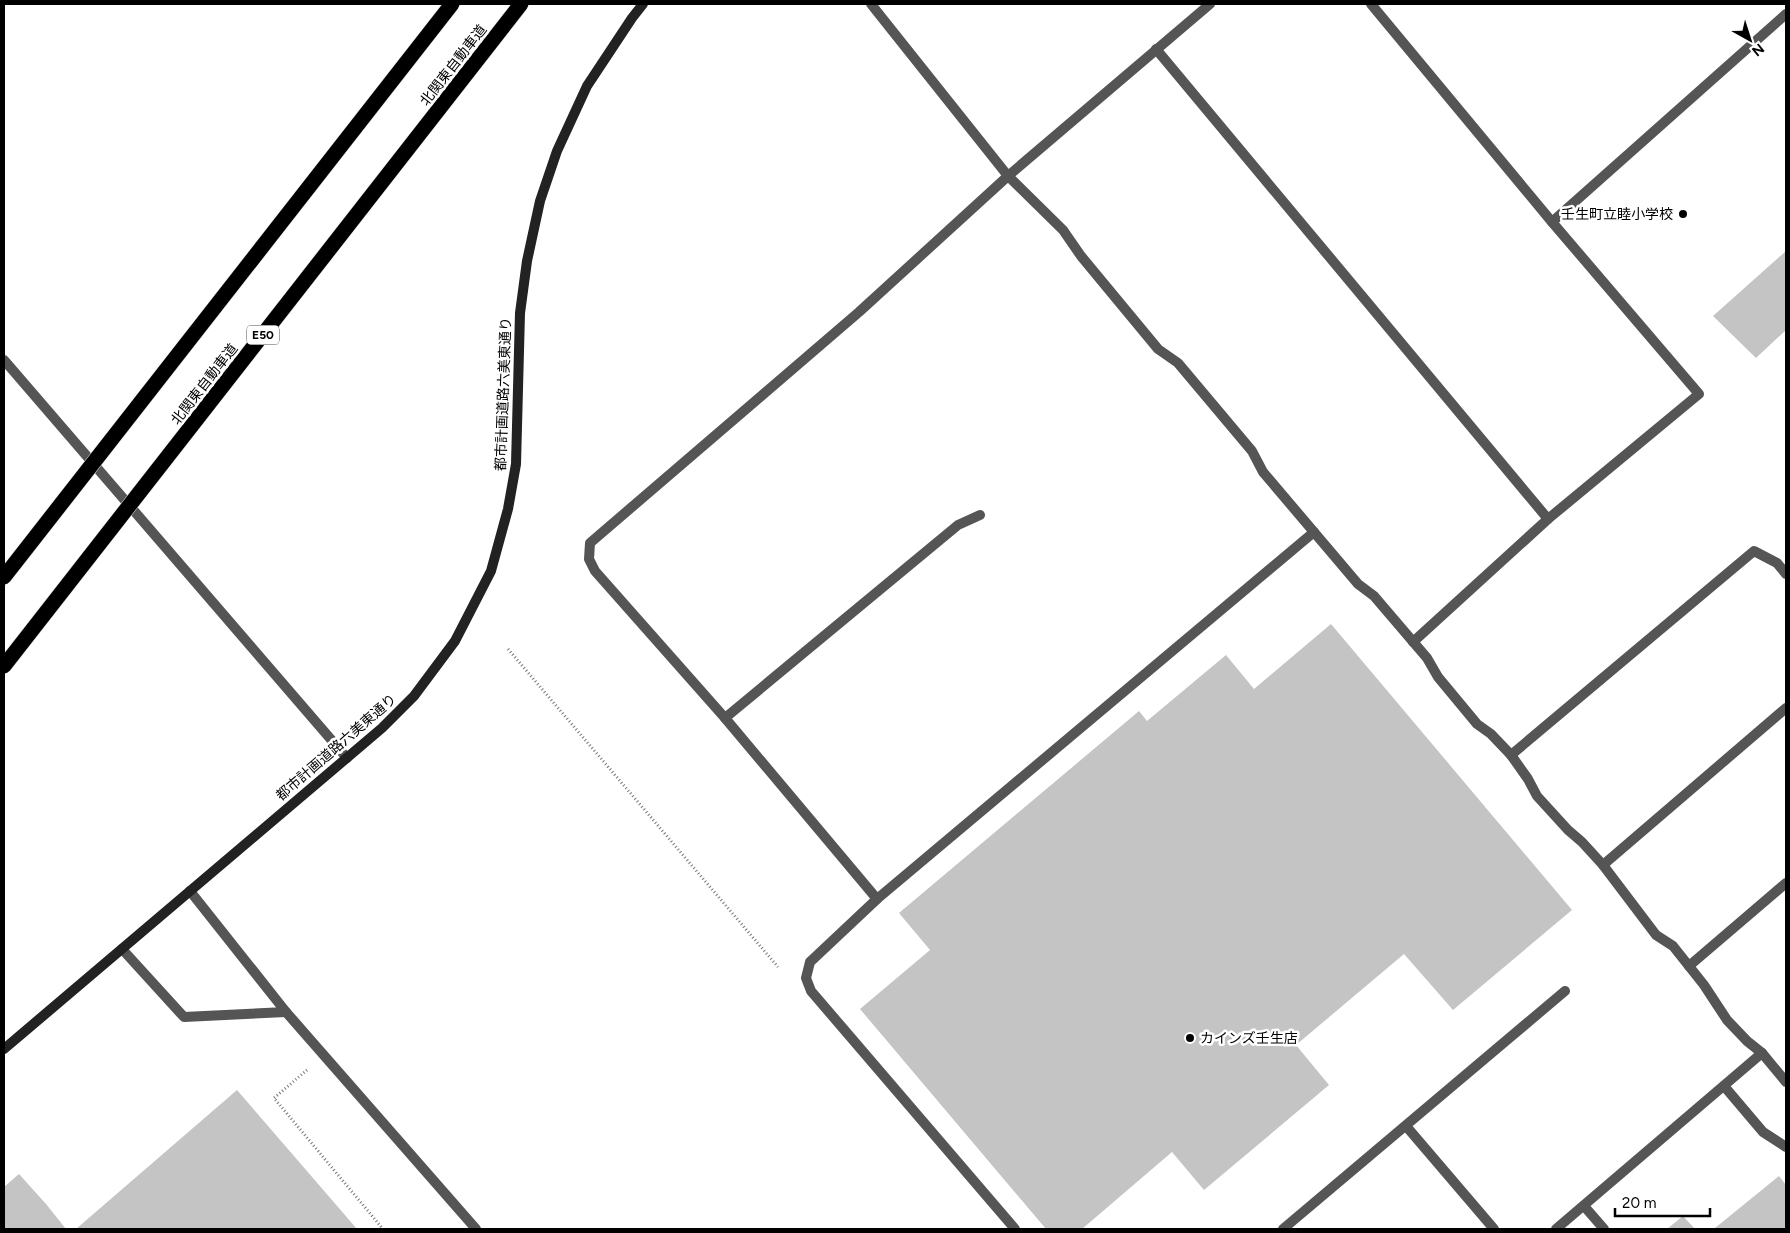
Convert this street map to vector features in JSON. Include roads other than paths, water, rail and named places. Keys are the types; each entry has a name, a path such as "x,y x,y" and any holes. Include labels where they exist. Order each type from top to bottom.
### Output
{"highway":[{"path":"4,577 452,4"},
{"name":"北関東自動車道","path":"4,666 521,4"}],"street":[{"name":"都市計画道路六美東通り","path":"4,1049 382,728 408,703 436,669 455,641 492,571 508,509 516,464 520,313 527,261 540,201 558,151 587,86 643,4"},
{"path":"870,4 1008,176 1063,230 1080,256 1158,349 1178,363 1252,451 1263,472 1358,584 1374,596 1427,658 1438,677 1477,724 1492,734 1511,755 1528,779 1537,796 1603,865 1656,935 1673,946 1727,1020 1747,1041 1782,1069 1786,1082"},
{"path":"877,899 725,718 595,571 589,559 590,543 859,312 1008,176 1210,4"},
{"path":"1371,4 1552,222 1699,394 1548,519 1413,642"},
{"path":"1552,222 1786,14"},
{"path":"1156,49 1548,519"},
{"path":"4,360 347,758"},
{"path":"725,718 958,525 980,515"},
{"path":"1015,1229 811,991 806,978 810,962 877,899 1314,532"},
{"path":"1511,755 1754,551 1777,563 1786,574"},
{"path":"1603,865 1786,708"},
{"path":"1689,966 1786,883"},
{"path":"190,891 286,1012 476,1229"},
{"path":"122,949 184,1017 286,1012"},
{"path":"1283,1229 1565,991"},
{"path":"1556,1229 1762,1053"},
{"path":"1724,1086 1763,1132 1786,1147"},
{"path":"1406,1126 1494,1229"},
{"path":"1584,1206 1604,1229"}],"place":[{"name":"壬生町立睦小学校","path":"1683,214"},
{"name":"カインズ壬生店","path":"1190,1038"}]}
